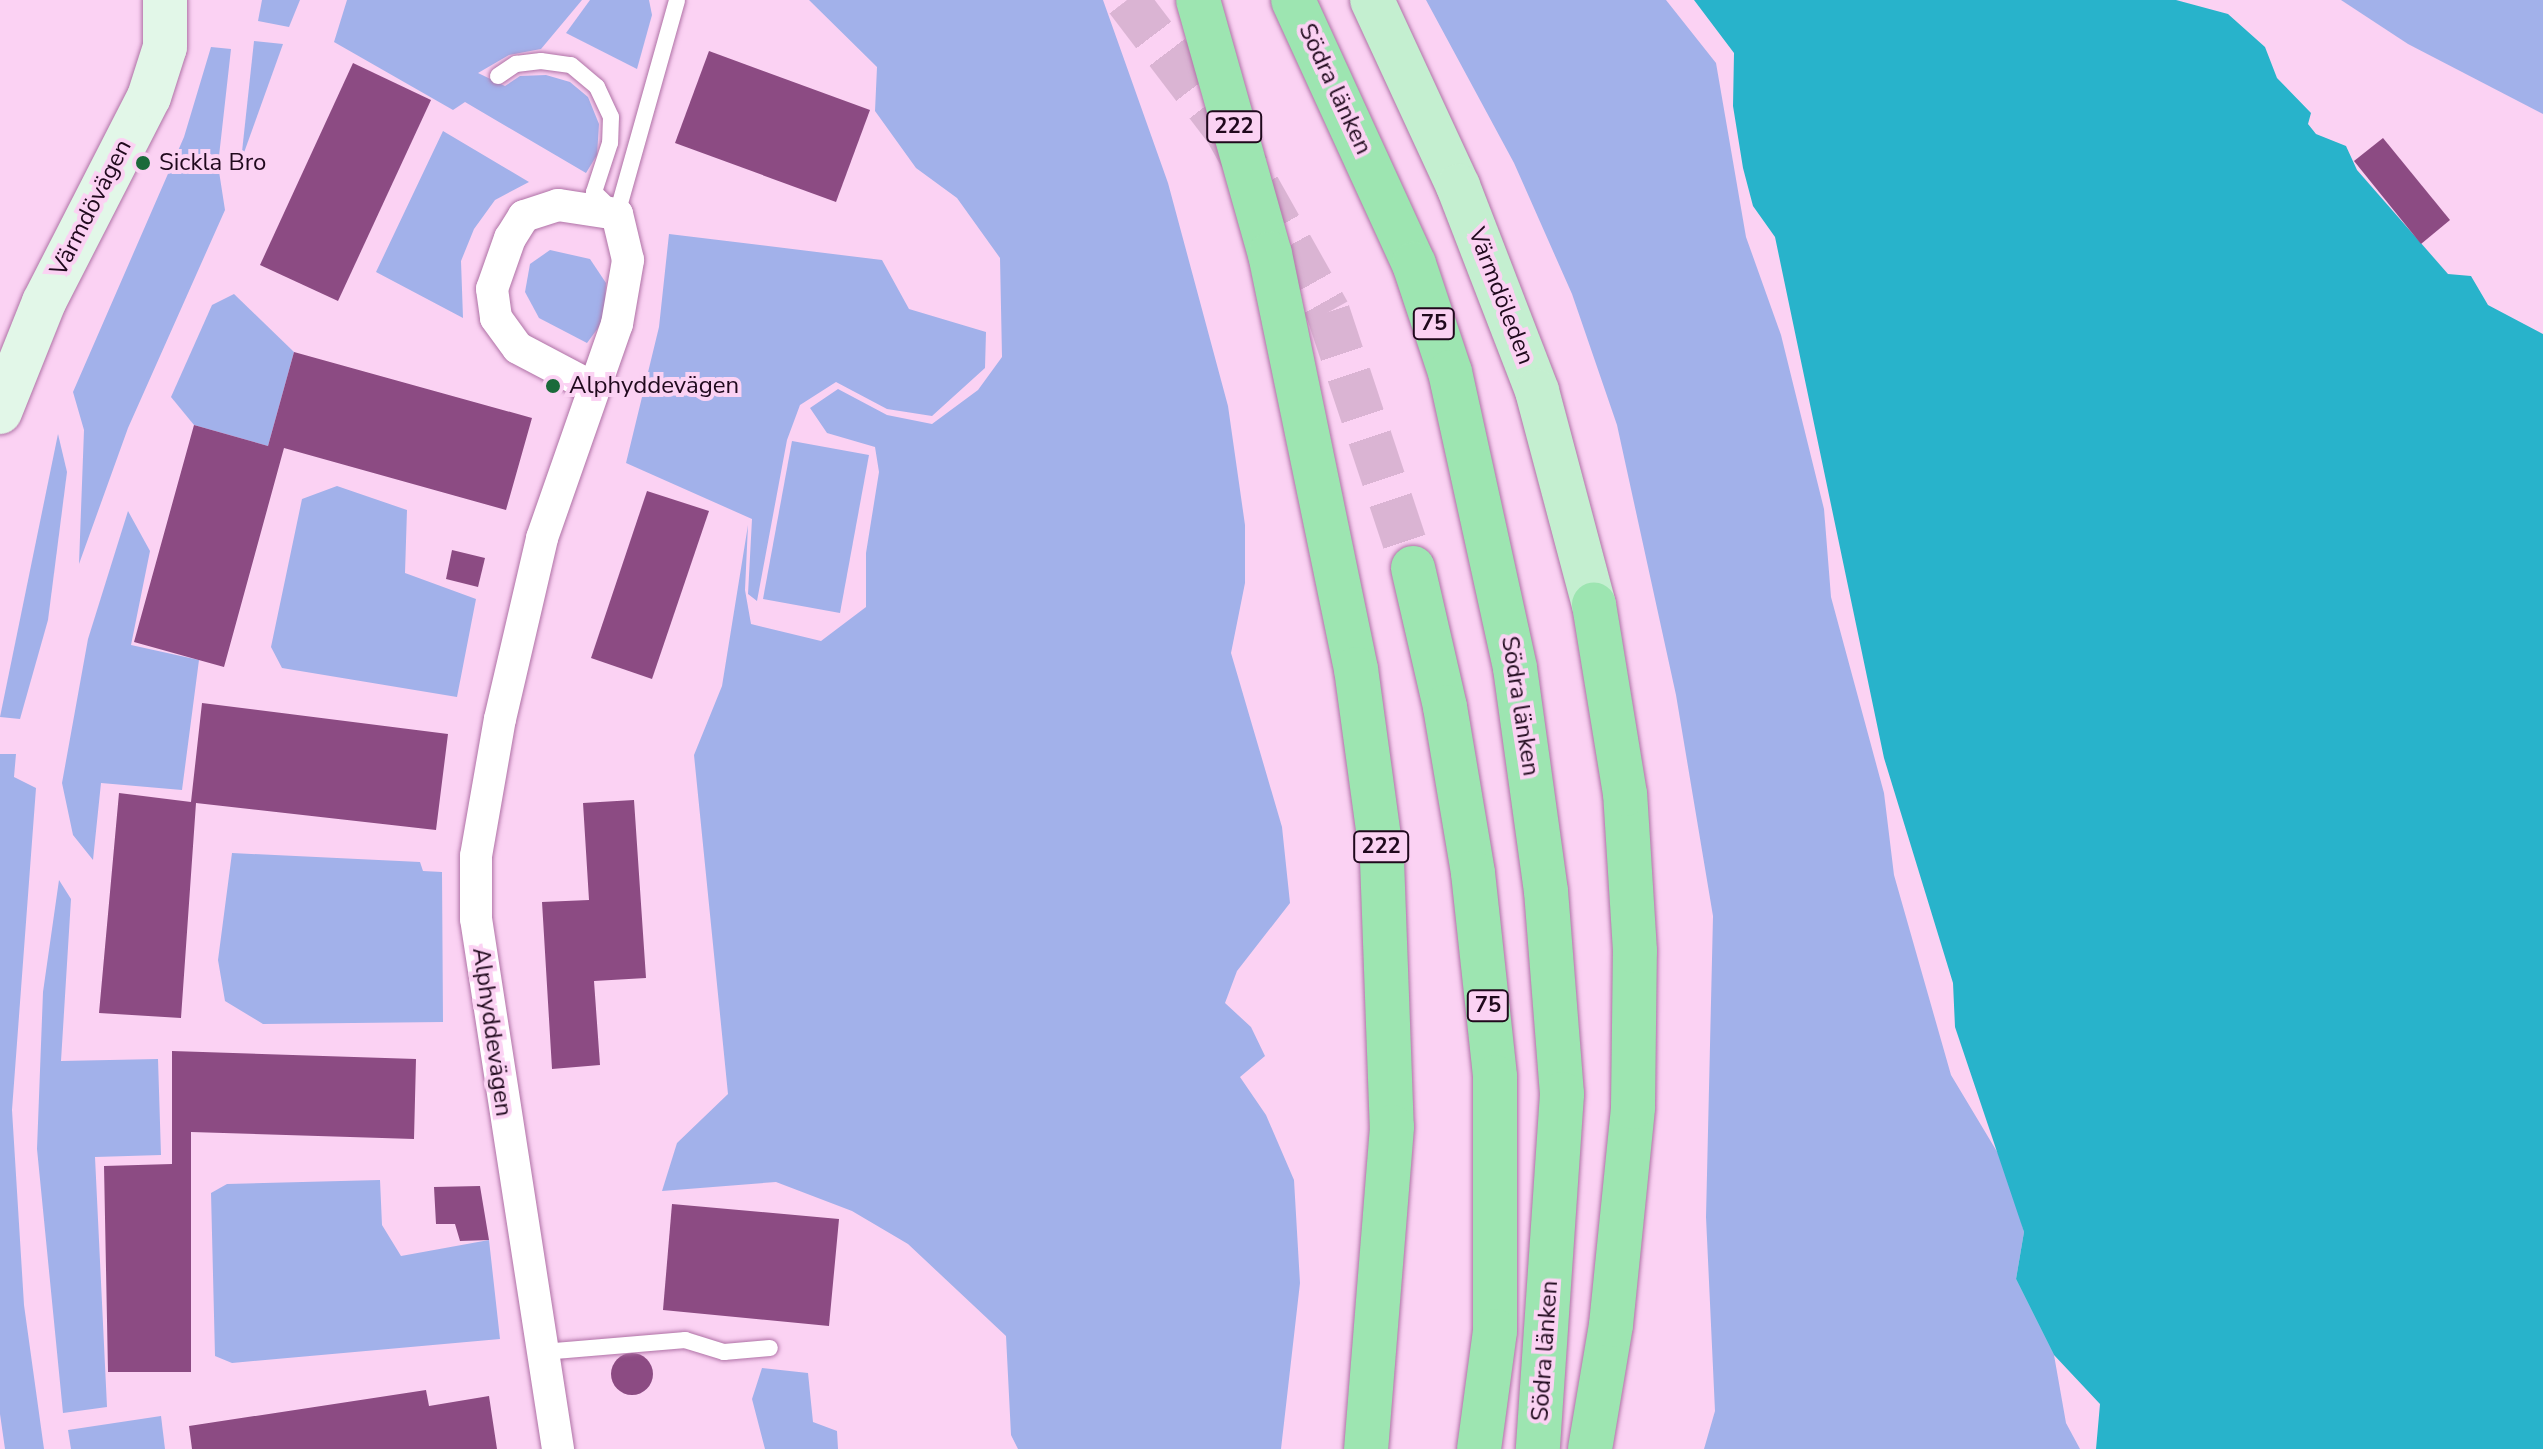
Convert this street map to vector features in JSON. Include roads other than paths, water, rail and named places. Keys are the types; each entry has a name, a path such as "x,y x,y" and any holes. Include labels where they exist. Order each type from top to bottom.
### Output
{"highway":[{"name":"222","path":"1198,0 1270,254 1356,669 1382,860 1392,1127 1366,1449"},
{"name":"Södra länken","path":"1293,0 1414,264 1450,372 1515,668 1546,891 1562,1094 1538,1449"},
{"name":"75","path":"1413,568 1445,707 1473,873 1495,1077 1495,1331 1479,1449"},
{"path":"1590,1449 1611,1325 1633,1107 1635,951 1625,794 1594,605"}],"main road":[{"name":"Värmdövägen","path":"0,412 44,302 149,97 165,47 165,0"},
{"name":"Värmdöleden","path":"1372,0 1458,186 1537,391 1594,605"}],"street":[{"path":"592,387 518,348 496,318 492,289 496,263 524,216 558,205 617,214"},
{"name":"Alphyddevägen","path":"557,1445 490,1033 476,919 476,856 542,538 592,387 617,324 628,260 617,214"}],"lane":[{"path":"498,76 516,64 541,61 571,65 597,87 611,117 610,143 594,192 617,214 677,0"},
{"path":"543,1352 685,1340 724,1352 770,1348"}],"tunnel":[{"path":"1127,0 1226,130 1328,312 1413,568"}],"place":[{"name":"Sickla Bro","path":"143,163"},
{"name":"Alphyddevägen","path":"553,386"}]}
